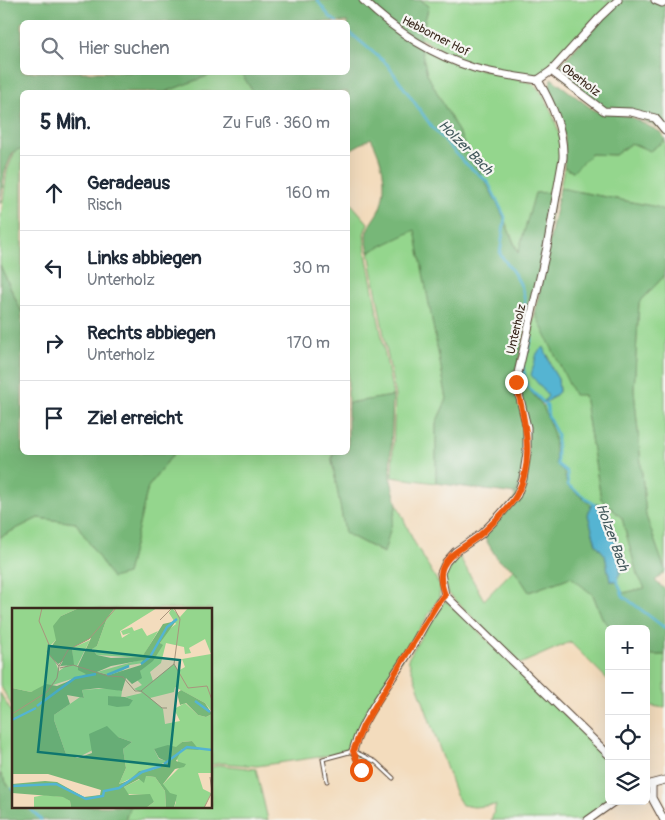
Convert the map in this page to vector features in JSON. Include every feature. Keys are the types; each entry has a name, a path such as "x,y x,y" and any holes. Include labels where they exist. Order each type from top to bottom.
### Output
{"street":[{"name":"Hebborner Hof","path":"362,0 400,32 450,58 485,71 538,80"},
{"path":"551,71 618,0"},
{"path":"655,0 662,3 665,1"},
{"name":"Oberholz","path":"538,80 551,71 604,111 631,112 655,118 665,130"},
{"name":"Unterholz","path":"445,595 441,573 446,562 455,552 481,534 500,515 517,495 523,479 527,453 527,427 516,382 547,247 563,158 563,145 559,126 547,95 538,80"},
{"path":"353,751 356,739 371,713 437,604 445,595 605,751"},
{"path":"650,785 665,780"},
{"path":"650,789 652,798 664,820"},
{"path":"588,820 609,805"}],"lane":[{"path":"353,751 361,770"},
{"path":"328,782 323,759 353,751 376,762 393,778"}],"green space":[{"path":"0,0 421,0 429,6 420,38 427,74 499,207 518,253 535,193 555,192 545,246 514,381 526,427 522,479 515,494 436,483 436,423 447,399 415,230 369,252 366,236 368,228 381,205 384,179 381,162 371,138 350,150 350,90 252,90 242,75 350,75 350,20 20,20 20,75 210,75 170,90 20,90 20,149 13,152 5,171 0,204"},
{"path":"421,0 617,0 542,74 525,76 485,69 451,56 420,38 429,6"},
{"path":"620,0 653,0 665,5 665,134 663,130 630,114 596,109 559,74 558,67"},
{"path":"420,45 449,61 532,83 547,102 558,130 561,146 555,192 535,193 519,254 499,207 427,74"},
{"path":"210,75 243,75 252,90 170,90"},
{"path":"551,78 595,111 629,116 662,133 665,140 650,151 631,143 615,155 591,154 573,172 564,167 565,137 549,95"},
{"path":"665,140 665,211 657,207 560,188 564,167 573,172 591,154 615,155 631,143 650,150"},
{"path":"20,149 20,309 0,265 0,223 7,171 15,151"},
{"path":"560,188 657,207 665,211 665,275 639,303 634,390 646,516 665,570 655,581 665,589 665,655 650,655 650,625 609,625 603,620 593,595 571,577 529,592 514,569 498,560 483,535 512,506 528,452 517,382 521,366 526,386 543,406 554,435 556,464 564,472 567,485 591,505 588,515 596,544 605,555 610,581 616,581 623,593 645,588 637,574 622,518 601,499 584,395 574,395 535,313"},
{"path":"350,202 368,223 364,234 366,253 393,396 350,403"},
{"path":"415,229 447,399 436,423 436,483 392,477 395,396 369,252"},
{"path":"0,265 20,309 20,455 172,455 148,487 127,574 112,578 76,523 38,518 0,537"},
{"path":"665,275 665,570 646,516 634,390 639,303"},
{"path":"535,313 584,395 601,499 622,518 637,574 645,588 623,593 616,581 620,573 620,552 611,535 604,513 598,504 591,505 567,485 564,472 556,464 554,435 543,406 559,392 558,379 552,369 548,355 548,396 542,404 526,386 521,365"},
{"path":"393,396 390,477 397,504 384,553 345,533 332,460 333,455 350,455 350,403"},
{"path":"172,455 333,455 345,533 383,553 397,504 413,540 439,584 439,598 371,707 350,748 339,753 319,757 257,766 221,763 212,765 212,608 12,608 12,706 0,685 0,537 38,518 76,523 112,577 127,574 148,487"},
{"path":"458,554 484,600 514,569 529,592 571,577 593,595 603,620 609,625 605,625 605,677 570,642 520,664 449,594 444,577 449,562"},
{"path":"443,602 448,602 605,753 605,804 586,820 491,820 496,805 474,807 462,805 456,795 408,659"},
{"path":"650,655 665,655 665,708 650,706"},
{"path":"0,693 12,713 12,791 0,773"},
{"path":"221,765 256,769 268,820 125,820 129,808 212,808 212,767"},
{"path":"0,773 12,791 12,808 27,808 29,811 33,808 129,808 125,820 0,820"}],"water":[{"path":"544,347 558,379 559,392 547,402 544,401 548,396 531,375 537,353"},
{"path":"598,504 604,513 611,535 621,552 620,573 616,581 610,581 605,555 596,544 588,515 591,505"}],"waterway":[{"name":"Holzer Bach","path":"317,0 334,20"},
{"name":"Holzer Bach","path":"350,33 387,64 432,127 465,163 488,182 505,217 500,254 522,287 525,303 525,326"},
{"name":"Holzer Bach","path":"525,358 532,338"},
{"name":"Holzer Bach","path":"523,366 527,386 547,406 548,416 557,434 557,464 567,472 568,485 594,504 595,507"},
{"name":"Holzer Bach","path":"616,577 623,596 665,628"},
{"path":"30,808 41,820"}],"route":[{"path":"361,770 353,751 356,739 437,604 445,595 441,580 442,567 455,552 481,534 517,495 523,479 527,453 527,427 516,382"}]}
